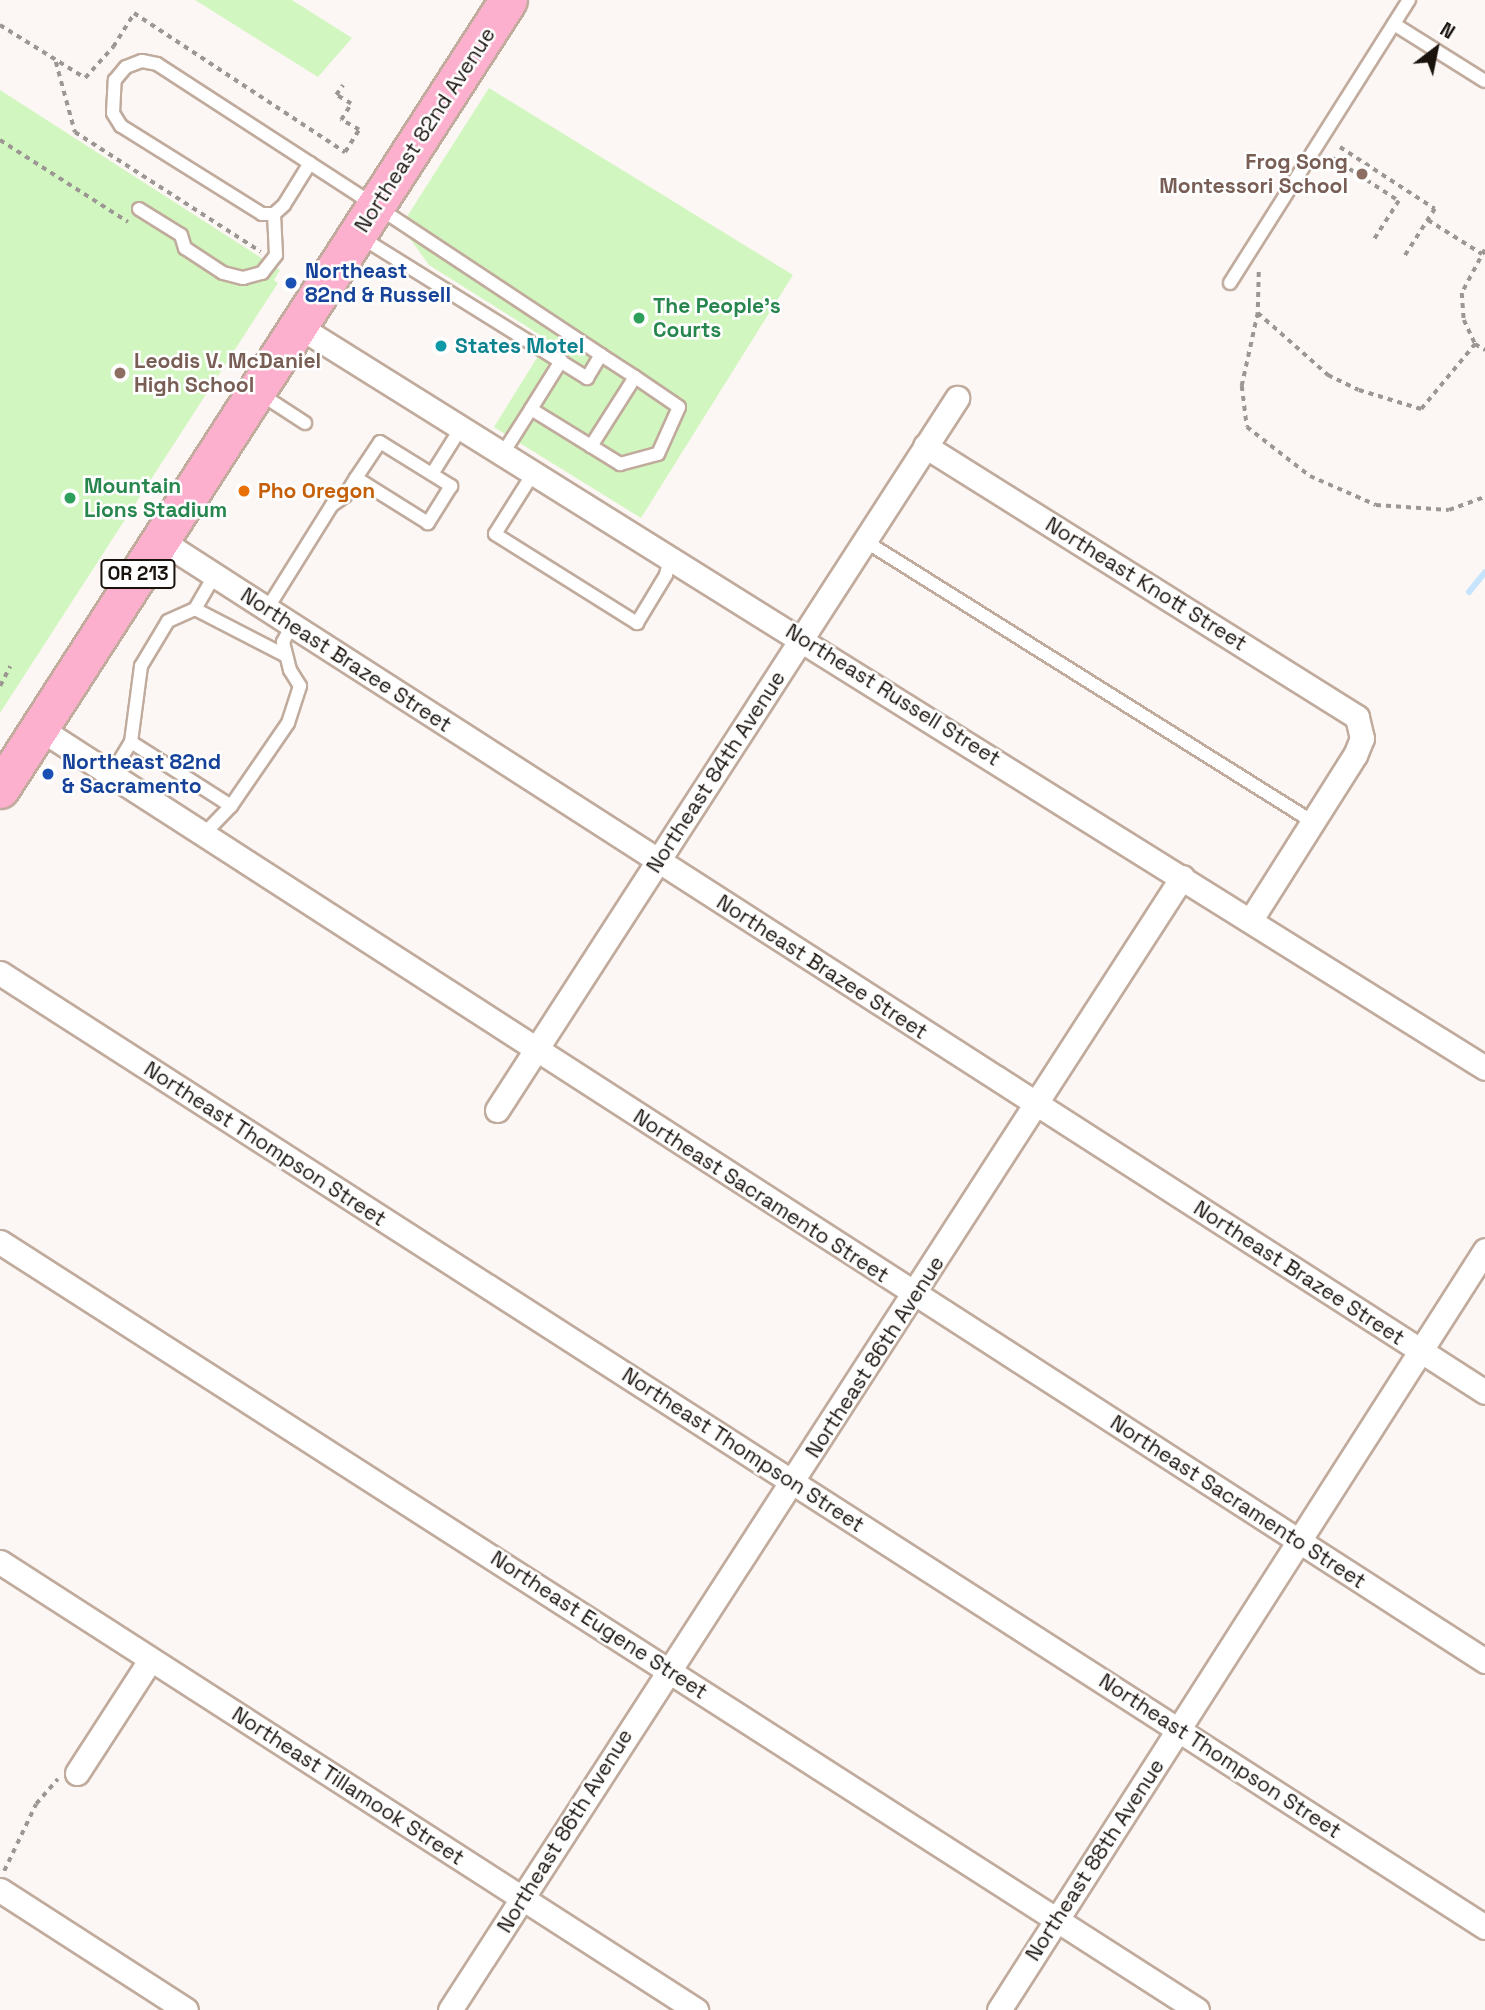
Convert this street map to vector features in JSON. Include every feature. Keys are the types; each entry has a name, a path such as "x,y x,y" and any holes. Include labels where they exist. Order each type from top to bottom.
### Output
{"main road":[{"name":"Northeast 82nd Avenue","path":"0,789 508,0"}],"street":[{"name":"Northeast Russell Street","path":"298,326 803,638 1485,1068"},
{"name":"Northeast 84th Avenue","path":"497,1110 957,398"},
{"name":"Northeast Knott Street","path":"925,446 1350,711 1362,726 1355,755 1313,822"},
{"name":"Northeast Brazee Street","path":"160,540 1485,1392"},
{"name":"Northeast Sacramento Street","path":"39,729 1485,1661"},
{"path":"1251,921 1313,822"},
{"name":"Northeast 86th Avenue","path":"450,2010 638,1715 671,1672 794,1482 1182,877"},
{"name":"Northeast Thompson Street","path":"0,972 1485,1927"},
{"name":"Northeast Eugene Street","path":"0,1241 1197,2010"},
{"name":"Northeast 88th Avenue","path":"999,2010 1485,1250"},
{"name":"Northeast Tillamook Street","path":"0,1562 696,2010"},
{"path":"77,1773 150,1660"},
{"path":"1,1883 186,2010"}],"lane":[{"path":"1230,283 1409,0"},
{"path":"1394,24 1485,81"},
{"path":"275,214 252,209 121,126 113,113 115,80 126,67 142,61 157,64 310,163 366,220 587,378 601,355"},
{"path":"139,209 181,235 186,248 223,273 252,276 273,260 278,245 275,214 310,163"},
{"path":"366,220 601,355 678,407 658,454 620,464 531,409"},
{"path":"503,453 561,361"},
{"path":"591,446 635,377"},
{"path":"256,391 305,423"},
{"path":"432,474 461,428"},
{"path":"267,608 332,505 345,496 356,478 380,442 451,486 428,523 356,478"},
{"path":"534,472 495,534 637,623 666,575 670,556"},
{"path":"865,541 1313,822"},
{"path":"111,775 131,742 141,666 169,621 195,609 215,575"},
{"path":"195,609 286,656"},
{"path":"204,835 231,806 288,723 300,686 286,656 283,642 292,625"},
{"path":"131,742 231,806"}],"path":[{"path":"1,27 85,78 113,47 134,13 345,152 359,130 341,120 351,104 336,95 343,85"},
{"path":"56,60 75,132 273,260"},
{"path":"0,140 137,228"},
{"path":"1340,147 1435,209 1403,259"},
{"path":"1333,158 1399,201"},
{"path":"1374,240 1405,190"},
{"path":"1428,220 1484,252 1462,293 1464,320 1475,344 1485,350"},
{"path":"1259,272 1258,313 1242,386 1244,422 1271,450 1310,476 1376,505 1449,510 1485,496"},
{"path":"1258,313 1328,376 1421,409 1475,344"},
{"path":"0,686 10,666"},
{"path":"1,1883 36,1804 61,1776 77,1773"}],"green space":[{"path":"195,0 292,0 352,38 318,77"},
{"name":"The People's Courts","path":"489,88 793,275 641,518 494,427 548,340 429,265 401,226"},
{"name":"Mountain Lions Stadium","path":"0,90 280,270 274,280 278,283 0,713"}],"waterway":[{"path":"1469,592 1485,572"}],"place":[{"name":"Frog Song Montessori School","path":"1362,174"},
{"name":"Northeast 82nd & Russell","path":"291,283"},
{"name":"The People's Courts","path":"639,318"},
{"name":"States Motel","path":"441,346"},
{"name":"Leodis V. McDaniel High School","path":"120,373"},
{"name":"Pho Oregon","path":"244,491"},
{"name":"Mountain Lions Stadium","path":"70,498"},
{"name":"Northeast 82nd & Sacramento","path":"48,774"}]}
